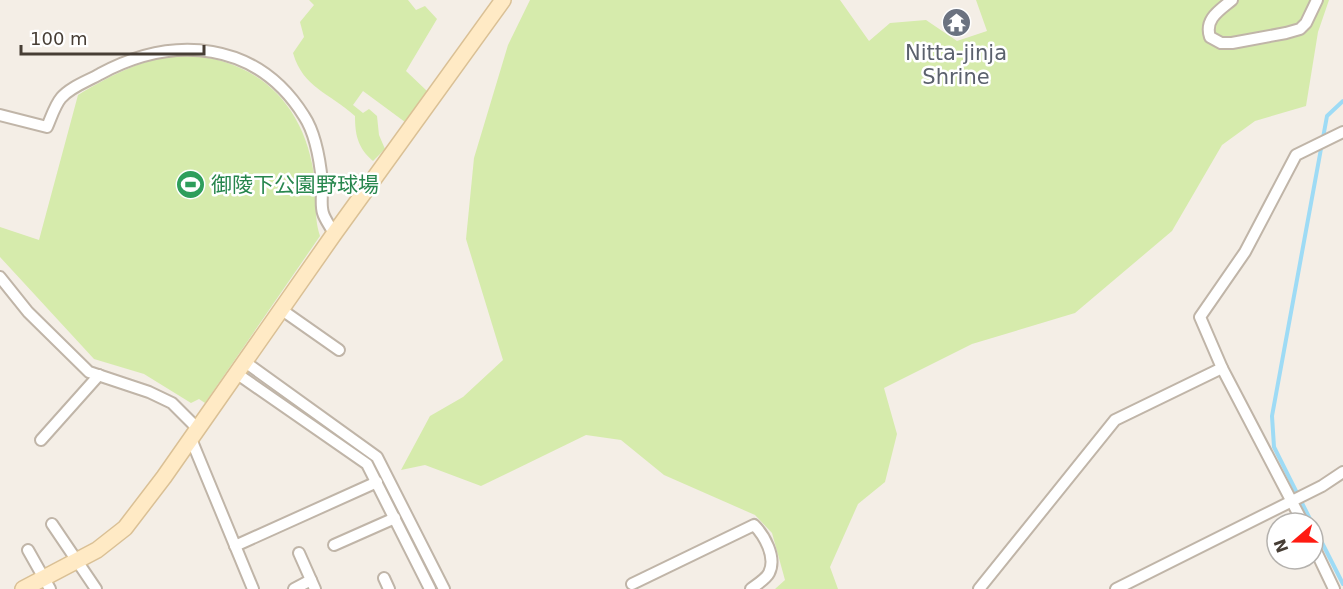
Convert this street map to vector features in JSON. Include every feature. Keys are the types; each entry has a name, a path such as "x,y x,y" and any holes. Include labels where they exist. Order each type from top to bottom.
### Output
{"street":[{"path":"23,589 46,584 125,528 503,0"},
{"path":"1232,0 1211,18 1208,27 1210,37 1221,43 1300,29 1312,14 1317,0"},
{"path":"0,115 47,126 61,98 122,63 142,56 184,49 208,50 238,58 263,73 287,93 306,118 315,144 323,213 334,234"},
{"path":"1297,511 1222,368 1200,317 1245,252 1291,161 1296,155 1342,133"},
{"path":"0,278 28,312 89,372 148,392 172,403 194,433 253,589"},
{"path":"282,310 339,350"},
{"path":"241,368 367,464 430,589"},
{"path":"241,368 377,457 444,589"},
{"path":"979,589 1115,420 1222,368"},
{"path":"41,440 99,375"},
{"path":"1116,589 1292,501 1343,472"},
{"path":"235,546 377,482"},
{"path":"334,545 395,518"},
{"path":"52,524 96,589"},
{"path":"629,587 754,525 765,537 771,563 769,574 751,589"},
{"path":"28,550 46,584"},
{"path":"294,589 313,585 299,553"},
{"path":"1325,570 1334,589"},
{"path":"384,578 389,589"}],"green space":[{"path":"309,0 408,0 416,10 425,6 437,19 406,71 427,91 405,122 363,91 353,105 363,113 369,109 377,116 379,135 385,149 373,161 358,141 355,116 310,82 303,74 293,53 304,37 300,22 314,5"},
{"path":"530,0 840,0 869,41 890,23 926,20 957,41 987,31 976,0 1329,0 1318,32 1306,106 1255,121 1222,145 1172,231 1075,313 972,344 884,388 897,434 885,482 858,504 830,567 838,589 775,589 785,580 772,533 755,515 664,475 621,440 586,435 481,486 425,465 401,470 430,416 463,397 503,360 466,239 474,158 508,45"},
{"path":"186,55 237,66 257,77 290,109 302,130 310,154 316,188 320,236 205,403 199,399 191,403 144,374 94,359 0,257 0,227 39,240 78,95 104,80 143,63"}],"waterway":[{"path":"1306,511 1274,447 1272,416 1327,116 1343,101"},
{"path":"1325,549 1343,584"}],"place":[{"name":"Nitta-jinja Shrine","path":"956,22"},
{"name":"御陵下公園野球場","path":"190,185"}]}
